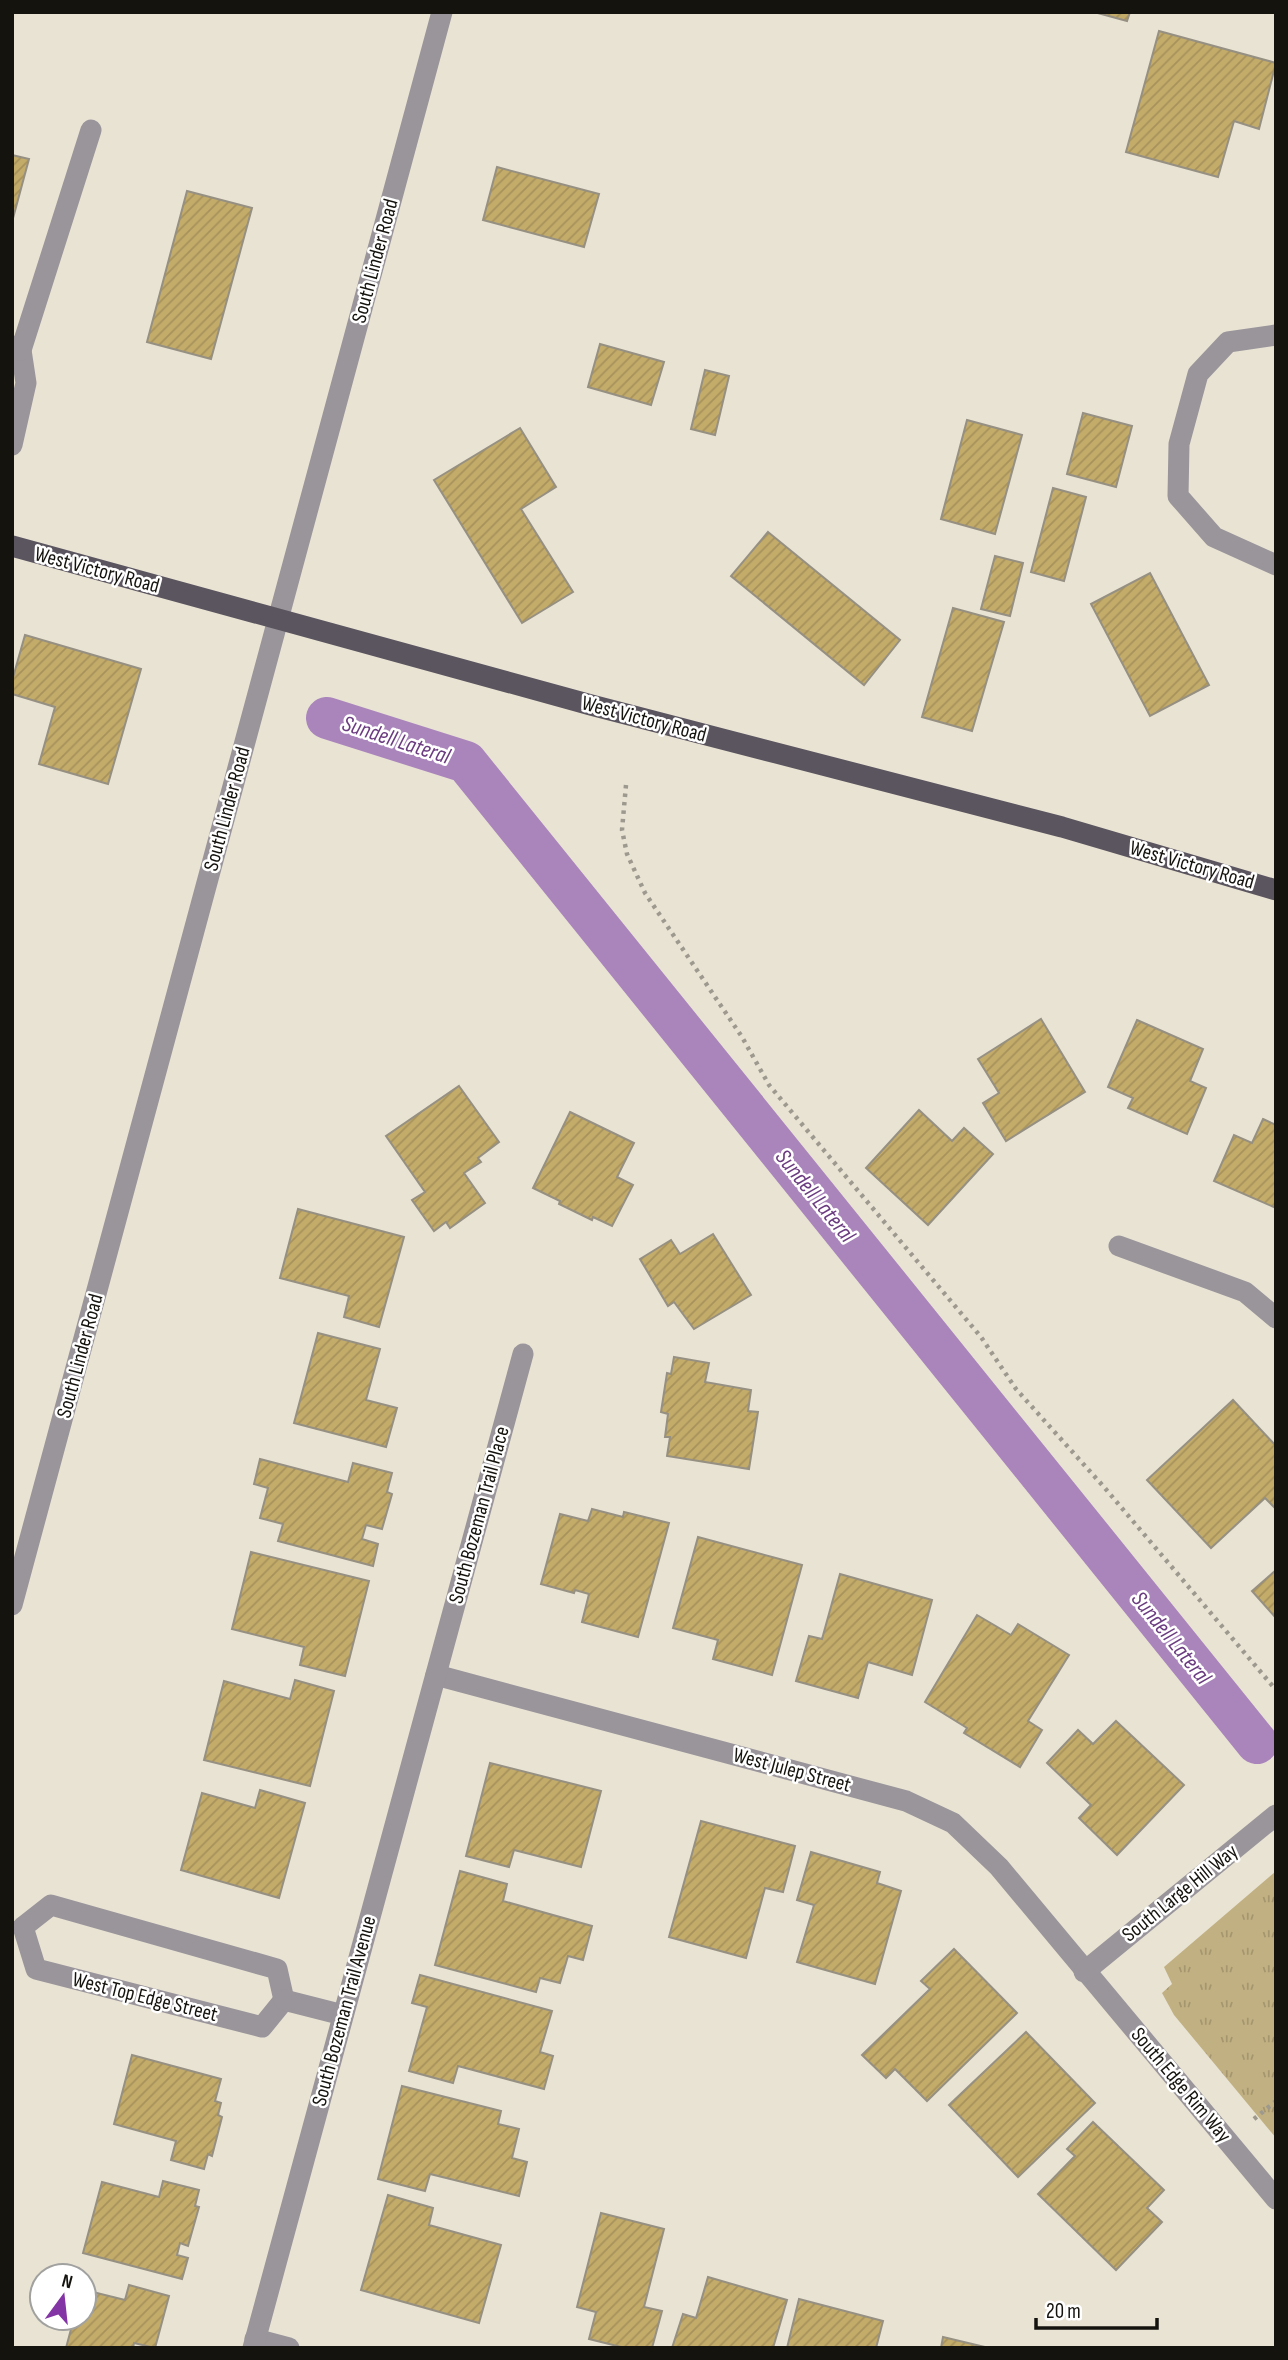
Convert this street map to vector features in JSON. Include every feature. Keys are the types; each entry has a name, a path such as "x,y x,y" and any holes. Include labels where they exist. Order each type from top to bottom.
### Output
{"main road":[{"name":"West Victory Road","path":"12,546 592,705 1062,827 1276,890"}],"street":[{"name":"South Linder Road","path":"12,1605 442,12"},
{"path":"12,445 26,383 17,348 92,130"},
{"path":"1276,335 1228,342 1198,374 1179,444 1178,496 1214,537 1276,565"},
{"path":"1119,1246 1245,1292 1276,1318"},
{"name":"South Bozeman Trail Place","path":"436,1675 523,1354"},
{"name":"West Julep Street","path":"436,1675 906,1801 953,1823 999,1867 1084,1972"},
{"name":"South Bozeman Trail Avenue","path":"254,2343 436,1675"},
{"name":"South Large Hill Way","path":"1084,1972 1276,1815"},
{"name":"West Top Edge Street","path":"51,1905 277,1969 285,2000 262,2027 36,1969 18,1926 51,1905"},
{"name":"South Edge Rim Way","path":"1084,1972 1276,2199"},
{"path":"285,2000 343,2015"},
{"path":"254,2343 289,2348"}],"path":[{"path":"626,785 622,830 627,854 645,892 742,1037 769,1085 981,1337 1016,1389 1104,1487 1276,1690"},
{"path":"1254,2119 1276,2101"}],"green space":[{"path":"1276,1871 1276,2138 1174,2015 1162,1993 1172,1984 1164,1967"}],"building":[{"path":"1094,12 1130,12 1127,21"},
{"path":"1159,31 1276,63 1259,129 1234,121 1218,177 1126,152"},
{"path":"12,155 29,159 12,222"},
{"path":"497,167 599,194 584,247 483,220"},
{"path":"187,191 252,208 211,359 147,342"},
{"path":"600,344 664,362 651,405 588,387"},
{"path":"705,370 729,376 715,435 691,429"},
{"path":"1083,413 1132,426 1116,487 1067,474"},
{"path":"967,420 1022,435 995,534 941,519"},
{"path":"520,428 556,487 521,509 573,592 522,623 434,480"},
{"path":"1053,488 1086,497 1064,581 1031,572"},
{"path":"768,532 900,640 864,685 731,576"},
{"path":"995,556 1023,563 1010,616 981,609"},
{"path":"1150,573 1209,685 1150,716 1091,604"},
{"path":"953,608 1004,622 972,731 922,717"},
{"path":"25,635 141,669 108,784 39,764 55,707 12,694 12,681"},
{"path":"1041,1019 1085,1092 1006,1141 983,1103 999,1093 978,1059"},
{"path":"1137,1020 1203,1049 1190,1081 1206,1088 1187,1134 1128,1108 1133,1098 1108,1087"},
{"path":"459,1086 499,1142 478,1158 481,1162 464,1173 485,1203 450,1228 446,1222 434,1231 412,1200 425,1192 386,1136"},
{"path":"919,1110 952,1141 964,1128 993,1154 928,1225 866,1168"},
{"path":"570,1112 634,1143 617,1177 633,1185 612,1226 593,1217 592,1220 533,1188"},
{"path":"1263,1119 1276,1125 1276,1208 1214,1181 1234,1135 1252,1143"},
{"path":"298,1209 404,1237 379,1327 344,1317 349,1296 280,1278"},
{"path":"713,1234 751,1295 694,1329 674,1302 668,1306 640,1259 671,1240 680,1254"},
{"path":"318,1333 380,1349 366,1400 397,1408 386,1447 294,1423"},
{"path":"674,1357 709,1363 705,1382 751,1390 748,1411 758,1412 749,1469 667,1456 670,1437 665,1437 668,1414 661,1412 667,1373 671,1374"},
{"path":"1233,1400 1276,1446 1276,1509 1265,1498 1211,1548 1147,1480"},
{"path":"260,1459 348,1482 353,1463 392,1473 387,1492 392,1494 382,1529 366,1525 362,1539 378,1544 373,1566 278,1541 283,1524 260,1518 268,1488 254,1484"},
{"path":"592,1509 623,1517 624,1512 669,1523 638,1637 582,1622 589,1594 541,1584 560,1514 588,1521"},
{"path":"698,1537 802,1565 772,1675 713,1659 718,1640 673,1628"},
{"path":"251,1552 369,1581 345,1676 300,1665 304,1647 232,1629"},
{"path":"1276,1570 1276,1618 1252,1591"},
{"path":"840,1574 932,1600 912,1675 868,1662 858,1698 796,1681 809,1636 822,1639"},
{"path":"977,1615 1011,1635 1018,1624 1069,1655 1028,1721 1042,1730 1020,1767 964,1733 967,1728 925,1702"},
{"path":"295,1680 334,1691 310,1786 204,1760 224,1681 290,1699"},
{"path":"1116,1721 1184,1785 1117,1855 1079,1818 1091,1805 1047,1763 1078,1730 1093,1744"},
{"path":"490,1763 601,1791 581,1867 514,1850 509,1867 466,1856"},
{"path":"260,1790 305,1803 279,1898 181,1870 202,1793 255,1808"},
{"path":"701,1821 795,1846 783,1892 765,1888 746,1958 669,1937"},
{"path":"811,1852 880,1872 877,1883 901,1891 875,1984 797,1962 814,1905 797,1900"},
{"path":"460,1871 507,1884 503,1901 592,1926 583,1960 568,1956 560,1983 540,1978 536,1992 435,1965"},
{"path":"954,1949 1017,2013 927,2101 895,2069 886,2078 862,2055 930,1989 921,1981"},
{"path":"420,1975 552,2011 540,2052 553,2056 544,2089 458,2066 453,2083 409,2071 427,2007 412,2003"},
{"path":"1026,2032 1095,2103 1018,2177 949,2105"},
{"path":"132,2055 221,2079 215,2101 221,2103 218,2115 222,2117 212,2156 208,2154 204,2169 171,2160 176,2141 114,2124"},
{"path":"402,2086 501,2111 498,2124 519,2129 512,2158 527,2162 519,2196 430,2174 425,2191 378,2179"},
{"path":"1093,2122 1164,2190 1147,2208 1162,2222 1116,2270 1038,2194 1075,2156 1067,2149"},
{"path":"163,2181 199,2190 195,2206 199,2207 188,2246 180,2243 177,2255 188,2258 182,2279 83,2253 102,2182 159,2197"},
{"path":"388,2195 433,2208 429,2225 501,2245 479,2323 361,2290"},
{"path":"601,2213 664,2229 644,2307 662,2311 652,2348 625,2348 589,2339 596,2312 577,2307"},
{"path":"708,2277 787,2300 773,2348 672,2348 683,2314 696,2318"},
{"path":"129,2285 169,2296 155,2348 134,2343 133,2348 66,2348 70,2332 98,2332 98,2293 125,2300"},
{"path":"799,2299 883,2321 876,2348 787,2348"},
{"path":"943,2337 989,2348 941,2348"}],"waterway":[{"name":"Sundell Lateral","path":"327,718 466,762 1257,1743"}]}
